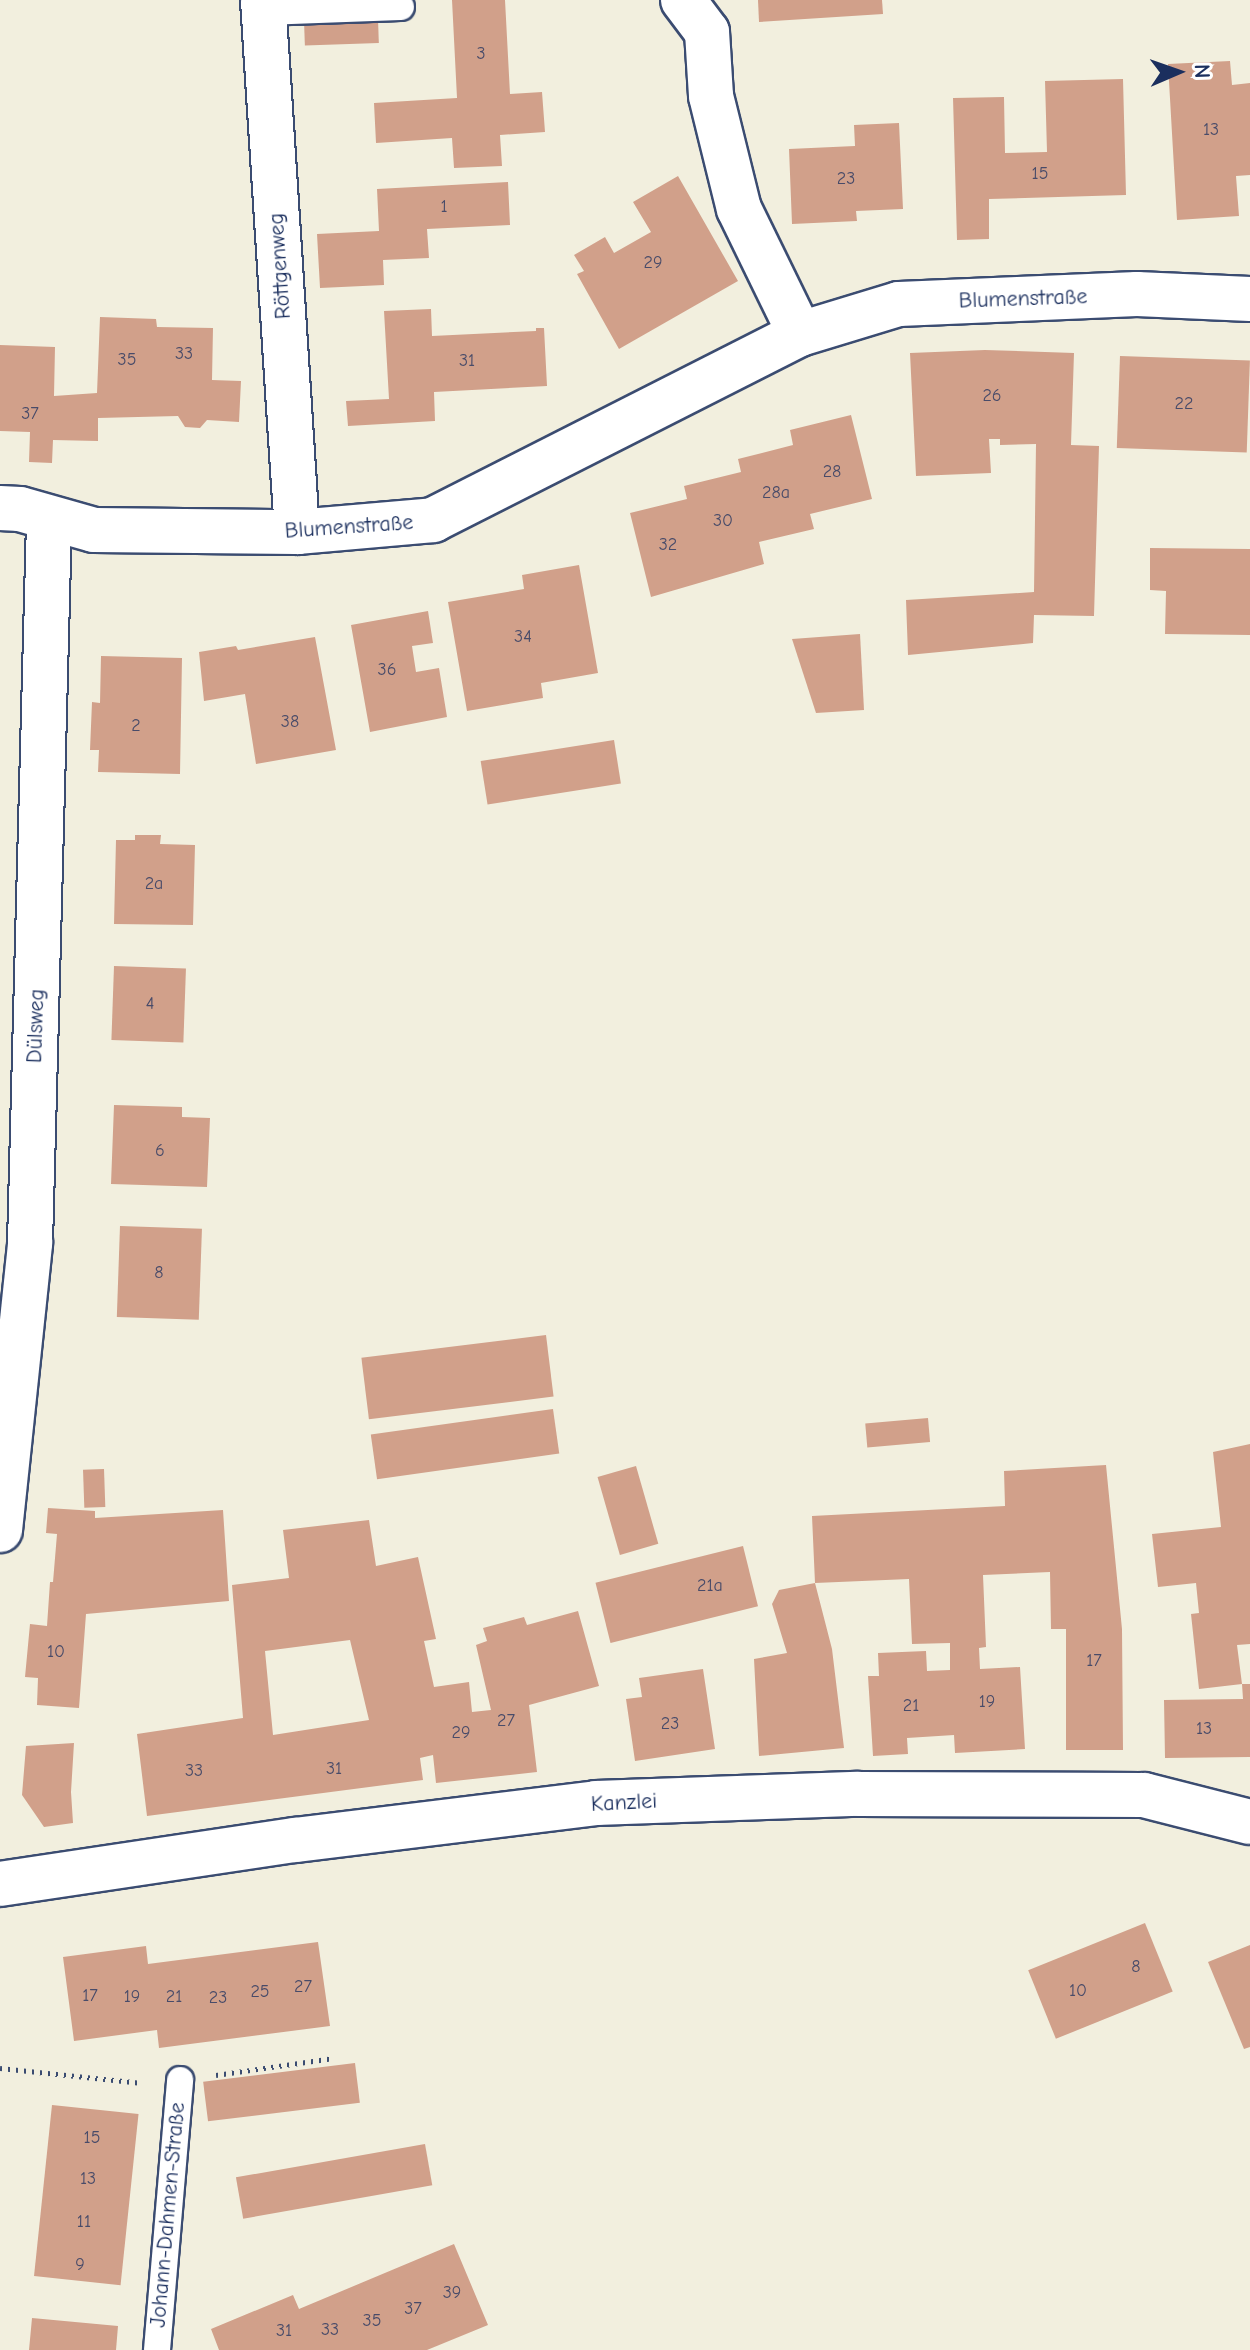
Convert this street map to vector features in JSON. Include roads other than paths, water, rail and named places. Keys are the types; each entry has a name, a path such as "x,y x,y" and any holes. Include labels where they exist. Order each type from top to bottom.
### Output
{"street":[{"path":"683,0 707,32 711,96 739,209 800,334"},
{"name":"Röttgenweg","path":"263,6 297,532"},
{"name":"Blumenstraße","path":"0,508 20,509 49,520 94,530 297,532 433,520 800,334 899,304 1137,294 1250,299"},
{"name":"Dülsweg","path":"0,1530 30,1243 49,520"},
{"name":"Kanzlei","path":"0,1884 296,1840 596,1803 858,1794 1144,1795 1250,1822"}],"lane":[{"path":"263,6 401,7"},
{"name":"Johann-Dahmen-Straße","path":"157,2350 180,2080"}]}
